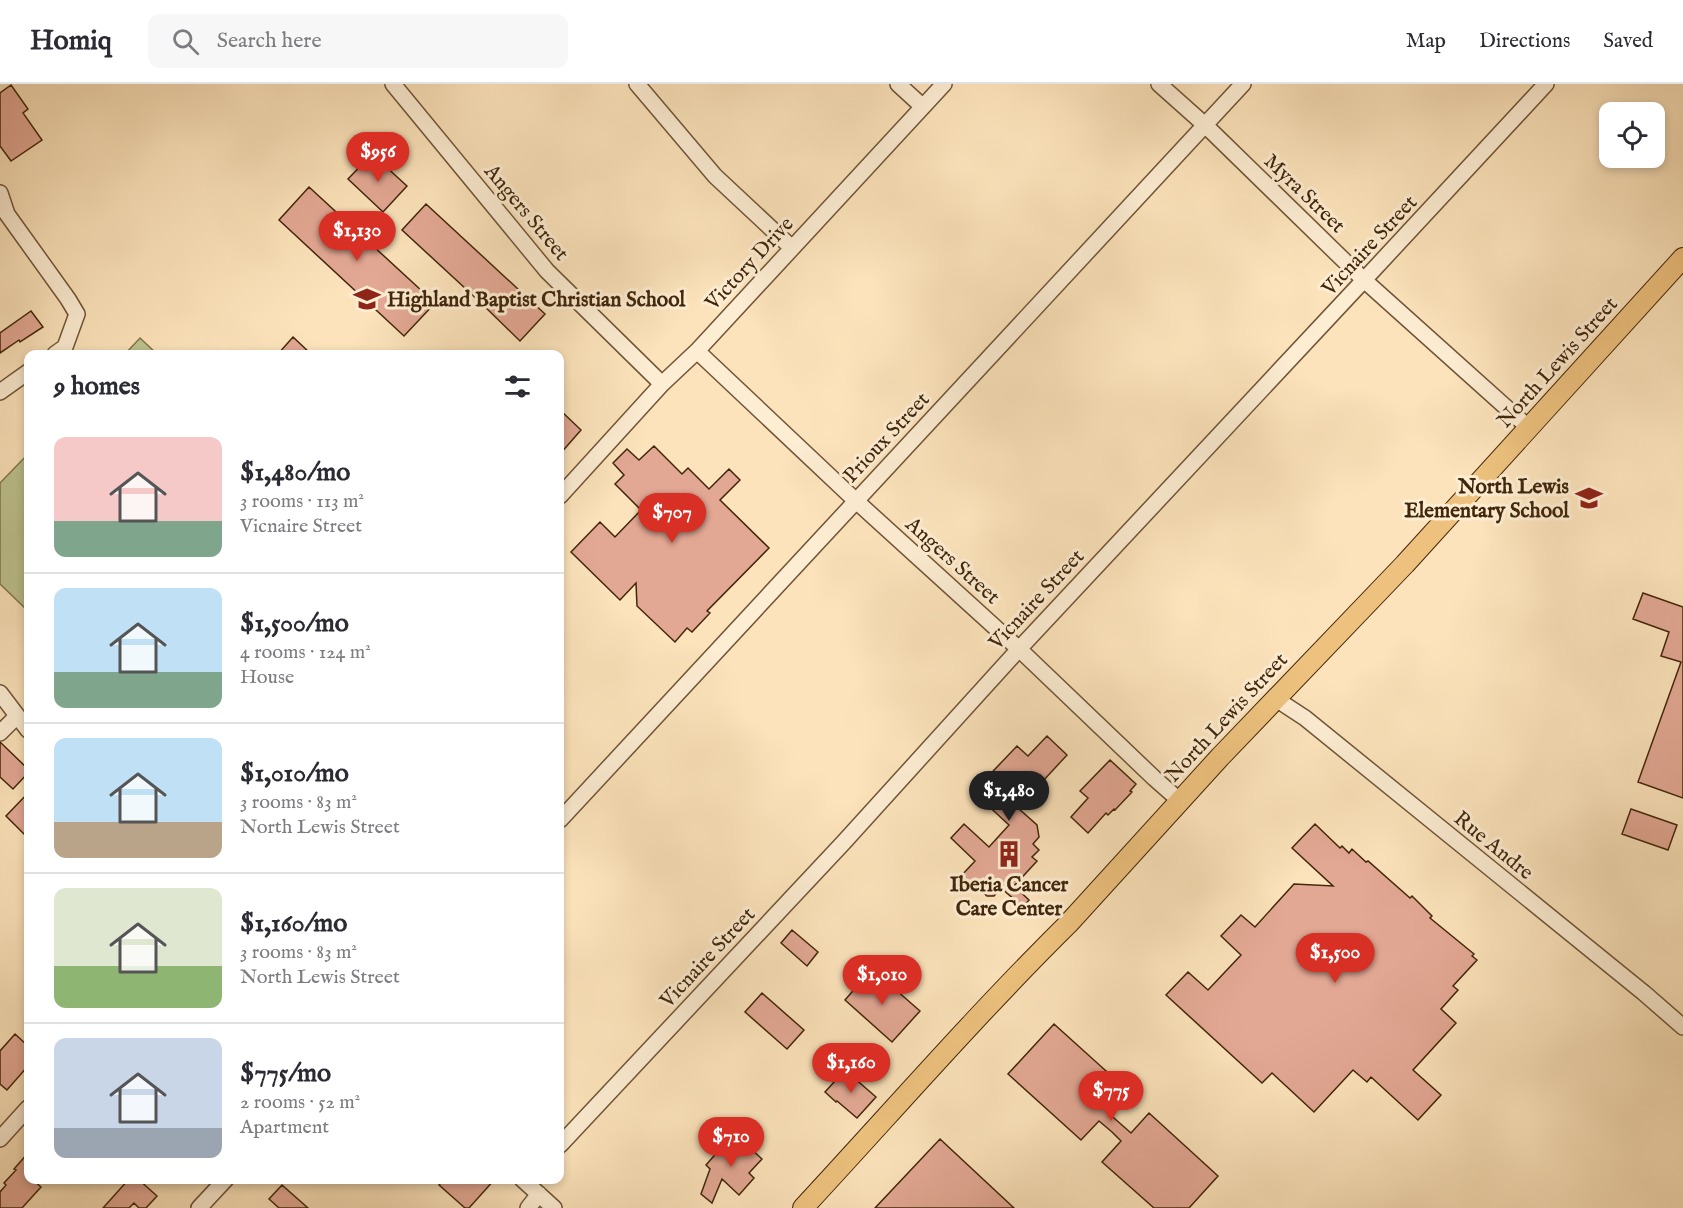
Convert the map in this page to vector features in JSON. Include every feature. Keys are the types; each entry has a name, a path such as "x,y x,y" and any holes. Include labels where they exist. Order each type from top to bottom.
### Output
{"main road":[{"name":"North Lewis Street","path":"803,1208 1180,801 1405,564 1683,258"}],"street":[{"name":"Angers Street","path":"393,84 547,271 662,384"},
{"path":"637,84 715,176 791,247"},
{"path":"898,84 922,106"},
{"name":"Victory Drive","path":"564,492 944,84"},
{"name":"Myra Street","path":"1159,84 1205,125 1364,280 1529,428"},
{"name":"Prioux Street","path":"564,816 1244,84"},
{"name":"Vicnaire Street","path":"564,1141 1546,84"},
{"path":"0,193 7,214 77,314 65,347 61,350"},
{"name":"Angers Street","path":"697,351 1180,801"},
{"path":"0,392 24,376"},
{"path":"0,693 24,725"},
{"name":"Rue Andre","path":"1276,699 1305,718 1683,1027"},
{"path":"0,733 17,716"},
{"path":"0,1139 24,1112"},
{"path":"199,1208 221,1184"},
{"path":"528,1208 530,1184"},
{"path":"530,1184 554,1208"}],"green space":[{"path":"140,338 153,350 129,350"},
{"path":"24,458 24,607 0,584 0,483"}],"building":[{"path":"11,85 28,109 23,113 42,140 11,161 0,146 0,93"},
{"path":"372,154 407,186 383,212 348,179"},
{"path":"309,187 435,303 404,336 279,220"},
{"path":"426,204 545,314 520,341 402,230"},
{"path":"31,311 43,327 0,353 0,333"},
{"path":"293,337 307,350 282,350"},
{"path":"564,414 581,430 564,449"},
{"path":"654,446 682,474 688,468 709,489 729,469 740,480 720,500 769,548 707,611 710,613 692,632 687,628 675,642 637,606 636,583 620,600 571,552 600,522 615,537 641,510 615,484 624,475 613,463 627,449 639,460"},
{"path":"1643,593 1683,607 1683,798 1638,782 1681,662 1661,656 1669,632 1633,619"},
{"path":"1047,736 1067,755 1018,808 1037,825 1039,837 1033,844 1039,850 1032,857 1037,861 1014,886 1029,900 1023,907 1001,888 994,896 987,896 979,889 975,890 961,876 975,861 951,838 964,824 989,847 1009,825 982,800 986,796 977,788 1017,746 1028,756"},
{"path":"0,742 24,765 24,777 13,789 0,777"},
{"path":"1110,760 1136,784 1130,791 1132,792 1115,810 1108,815 1106,813 1088,833 1071,817 1088,798 1080,791"},
{"path":"24,797 24,834 6,816"},
{"path":"1631,809 1677,825 1668,850 1622,834"},
{"path":"1315,824 1340,848 1342,846 1349,853 1352,849 1410,898 1412,896 1432,916 1430,918 1474,954 1472,956 1477,960 1453,986 1458,990 1441,1009 1456,1023 1413,1070 1441,1095 1418,1120 1371,1077 1367,1082 1353,1070 1314,1112 1272,1073 1262,1083 1166,995 1188,972 1208,990 1241,955 1221,936 1241,915 1255,927 1294,884 1333,886 1292,848"},
{"path":"792,930 818,952 807,966 781,943"},
{"path":"872,969 920,1011 892,1042 845,1000"},
{"path":"762,993 804,1030 787,1049 745,1012"},
{"path":"1054,1024 1126,1089 1106,1111 1131,1133 1149,1113 1218,1176 1189,1208 1154,1208 1102,1162 1121,1141 1112,1132 1099,1121 1081,1140 1008,1074"},
{"path":"15,1034 24,1042 24,1071 7,1090 0,1084 0,1051"},
{"path":"845,1070 876,1097 857,1118 825,1092"},
{"path":"734,1133 762,1159 749,1173 754,1178 739,1195 722,1179 712,1203 701,1194 710,1169 706,1165"},
{"path":"940,1139 1014,1208 875,1208"},
{"path":"24,1158 24,1184 38,1184 41,1187 22,1208 0,1208 0,1192 6,1185 4,1183 16,1170 14,1169"},
{"path":"125,1184 144,1184 157,1196 146,1208 139,1208 134,1203 129,1208 103,1208"},
{"path":"491,1184 469,1208 465,1208 439,1185"},
{"path":"282,1185 308,1208 279,1208 269,1199"}],"place":[{"name":"Highland Baptist Christian School","path":"367,299"},
{"name":"North Lewis Elementary School","path":"1589,498"},
{"name":"Iberia Cancer Care Center","path":"1009,854"}]}
